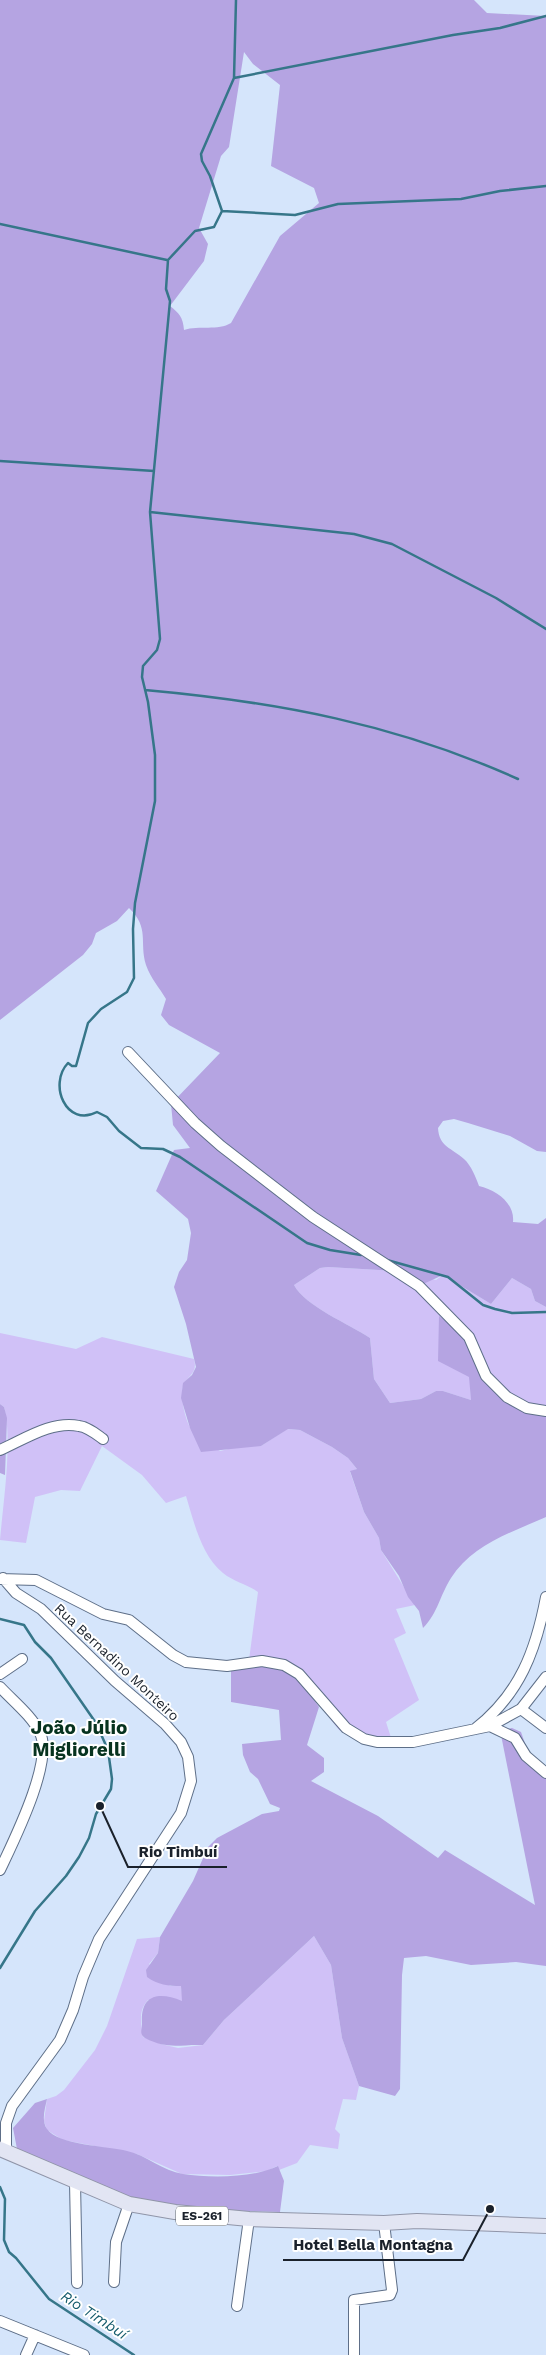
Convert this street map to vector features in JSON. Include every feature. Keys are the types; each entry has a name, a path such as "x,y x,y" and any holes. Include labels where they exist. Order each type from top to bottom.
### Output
{"main road":[{"name":"ES-261","path":"3,2151 129,2204 175,2212 249,2219 384,2223 416,2221 546,2226"}],"street":[{"path":"128,1052 195,1123 221,1146 314,1217 398,1271 425,1292 469,1337 486,1376 507,1397 527,1408 546,1411"},
{"path":"0,1450 47,1429 69,1425 88,1429 103,1439"},
{"path":"2,1579 36,1580 103,1614 129,1620 173,1655 186,1662 227,1666 262,1661 284,1665 299,1674 346,1728 364,1739 386,1743 413,1742 490,1726 521,1709 546,1677"},
{"name":"Rua Bernadino Monteiro","path":"2,1579 16,1593 40,1609 115,1681 165,1724 180,1742 188,1757 191,1781 181,1813 99,1939 60,2040 10,2111 6,2124 3,2151"},
{"path":"474,1729 502,1703 518,1683 540,1631 546,1597"},
{"path":"0,1674 22,1658"},
{"path":"0,1687 40,1732 43,1749 42,1763 37,1780 0,1870"},
{"path":"521,1709 546,1728"},
{"path":"490,1726 516,1738 526,1756 546,1773"},
{"path":"75,2182 77,2283"},
{"path":"114,2282 116,2242 129,2204"},
{"path":"236,2306 249,2219"},
{"path":"354,2355 354,2300 390,2295 392,2290 384,2223"},
{"path":"0,2321 84,2355"},
{"path":"26,2355 35,2335"}],"shaded area":[{"path":"0,0 474,0 487,13 546,16 546,1152 537,1151 510,1136 454,1119 443,1121 438,1128 444,1143 467,1162 479,1186 498,1194 508,1203 513,1215 513,1222 538,1224 546,1218 546,1307 535,1301 531,1289 512,1278 491,1304 443,1275 421,1285 396,1271 328,1267 320,1268 294,1285 300,1293 317,1307 370,1338 374,1379 390,1403 421,1399 436,1391 443,1391 471,1400 469,1377 438,1361 439,1316 469,1339 481,1379 512,1406 527,1412 546,1415 546,1517 507,1534 481,1548 470,1557 447,1584 436,1610 423,1628 419,1611 408,1597 399,1576 381,1550 379,1538 364,1512 350,1471 357,1469 348,1458 300,1430 288,1429 261,1446 201,1452 190,1428 181,1398 183,1383 192,1375 196,1367 186,1324 174,1287 179,1272 187,1260 191,1233 188,1219 156,1191 174,1150 190,1148 173,1125 171,1104 220,1053 169,1025 161,1015 166,999 146,965 142,929 135,915 129,908 117,921 96,933 92,944 83,955 0,1020","holes":["244,52 253,64 280,85 271,166 314,188 319,203 280,236 231,323 220,327 184,330 180,316 170,306 204,261 208,244 199,228 221,156 229,147"]},
{"path":"320,1268 396,1271 436,1280 443,1275 491,1304 512,1278 531,1289 535,1301 546,1307 546,1415 519,1408 503,1399 488,1387 477,1371 469,1339 471,1400 443,1391 436,1391 421,1399 390,1403 374,1379 370,1338 317,1307 300,1293 294,1285"},
{"path":"0,1333 76,1349 102,1337 194,1359 194,1369 185,1382 182,1392 185,1413 192,1430 220,1451 245,1445 261,1446 287,1429 300,1430 348,1458 357,1469 350,1472 364,1512 379,1538 381,1550 415,1605 396,1609 406,1633 394,1639 419,1700 386,1722 394,1747 369,1746 339,1730 302,1683 249,1660 258,1592 227,1576 215,1566 199,1537 186,1496 166,1503 142,1475 102,1446 80,1491 61,1490 35,1497 26,1543 0,1540 7,1472 8,1437 4,1407 0,1404"},
{"path":"0,1404 4,1407 7,1418 5,1475 0,1473"},
{"path":"279,1664 302,1683 319,1707 307,1745 324,1758 324,1772 311,1781 378,1816 438,1858 445,1850 535,1905 500,1730 512,1728 521,1732 529,1755 546,1769 546,1966 516,1962 471,1965 426,1956 404,1958 400,2089 395,2096 359,2086 342,2038 331,1965 314,1936 224,2020 203,2045 174,2046 161,2044 145,2038 141,2033 142,2014 147,2001 158,1996 165,1996 182,2001 181,1986 155,1982 147,1977 146,1970 158,1953 160,1937 193,1881 208,1847 217,1838 262,1814 279,1811 280,1808 270,1804 258,1779 250,1772 243,1755 242,1744 281,1740 279,1710 231,1702 231,1667"},
{"path":"314,1936 331,1965 342,2038 359,2086 356,2100 343,2099 335,2129 340,2134 338,2149 310,2145 297,2163 279,2170 277,2166 267,2171 230,2175 182,2174 137,2154 63,2140 47,2130 44,2121 47,2099 56,2096 64,2090 95,2050 107,2026 137,1939 160,1937 158,1953 149,1964 170,1986 181,1986 183,2002 148,2000 141,2013 143,2037 178,2048 203,2045 224,2020"},
{"path":"47,2099 44,2122 47,2129 53,2134 72,2142 134,2153 168,2170 183,2174 232,2176 257,2173 278,2166 284,2181 280,2212 168,2209 140,2205 17,2149 13,2128 35,2103"}],"waterway":[{"path":"236,0 234,78 201,154 222,211 214,227 195,231 168,260 166,289 170,301 150,512 160,639 157,650 143,666 142,677 148,702 155,755 155,801 135,903 133,929 134,978 127,992 101,1009 88,1023 76,1066 68,1063 62,1072 60,1092 63,1101 69,1109 77,1114 86,1115 97,1112 107,1117 119,1131 141,1148 163,1149 180,1157 307,1243 330,1250 361,1255"},
{"path":"234,78 453,35 500,28 546,16"},
{"path":"222,211 295,215 338,204 461,199 500,191 546,186"},
{"path":"0,224 167,260"},
{"path":"0,461 154,471"},
{"path":"150,512 354,534 392,544 496,598 546,629"},
{"path":"145,690 242,701 336,718 427,744 518,779"},
{"path":"387,1260 448,1277 483,1305 495,1309 512,1313 546,1312"},
{"name":"Rio Timbuí","path":"0,1619 24,1625 35,1642 51,1658 96,1723 108,1750 112,1779 111,1789 96,1814 89,1838 79,1857 66,1876 35,1911 0,1968"},
{"name":"Rio Timbuí","path":"0,2187 5,2199 4,2240 9,2252 49,2299 134,2355"}],"place":[{"name":"Rio Timbuí","path":"100,1806"},
{"name":"Hotel Bella Montagna","path":"490,2209"}],"district":[{"name":"João Júlio Migliorelli","path":"79,1738"}]}
